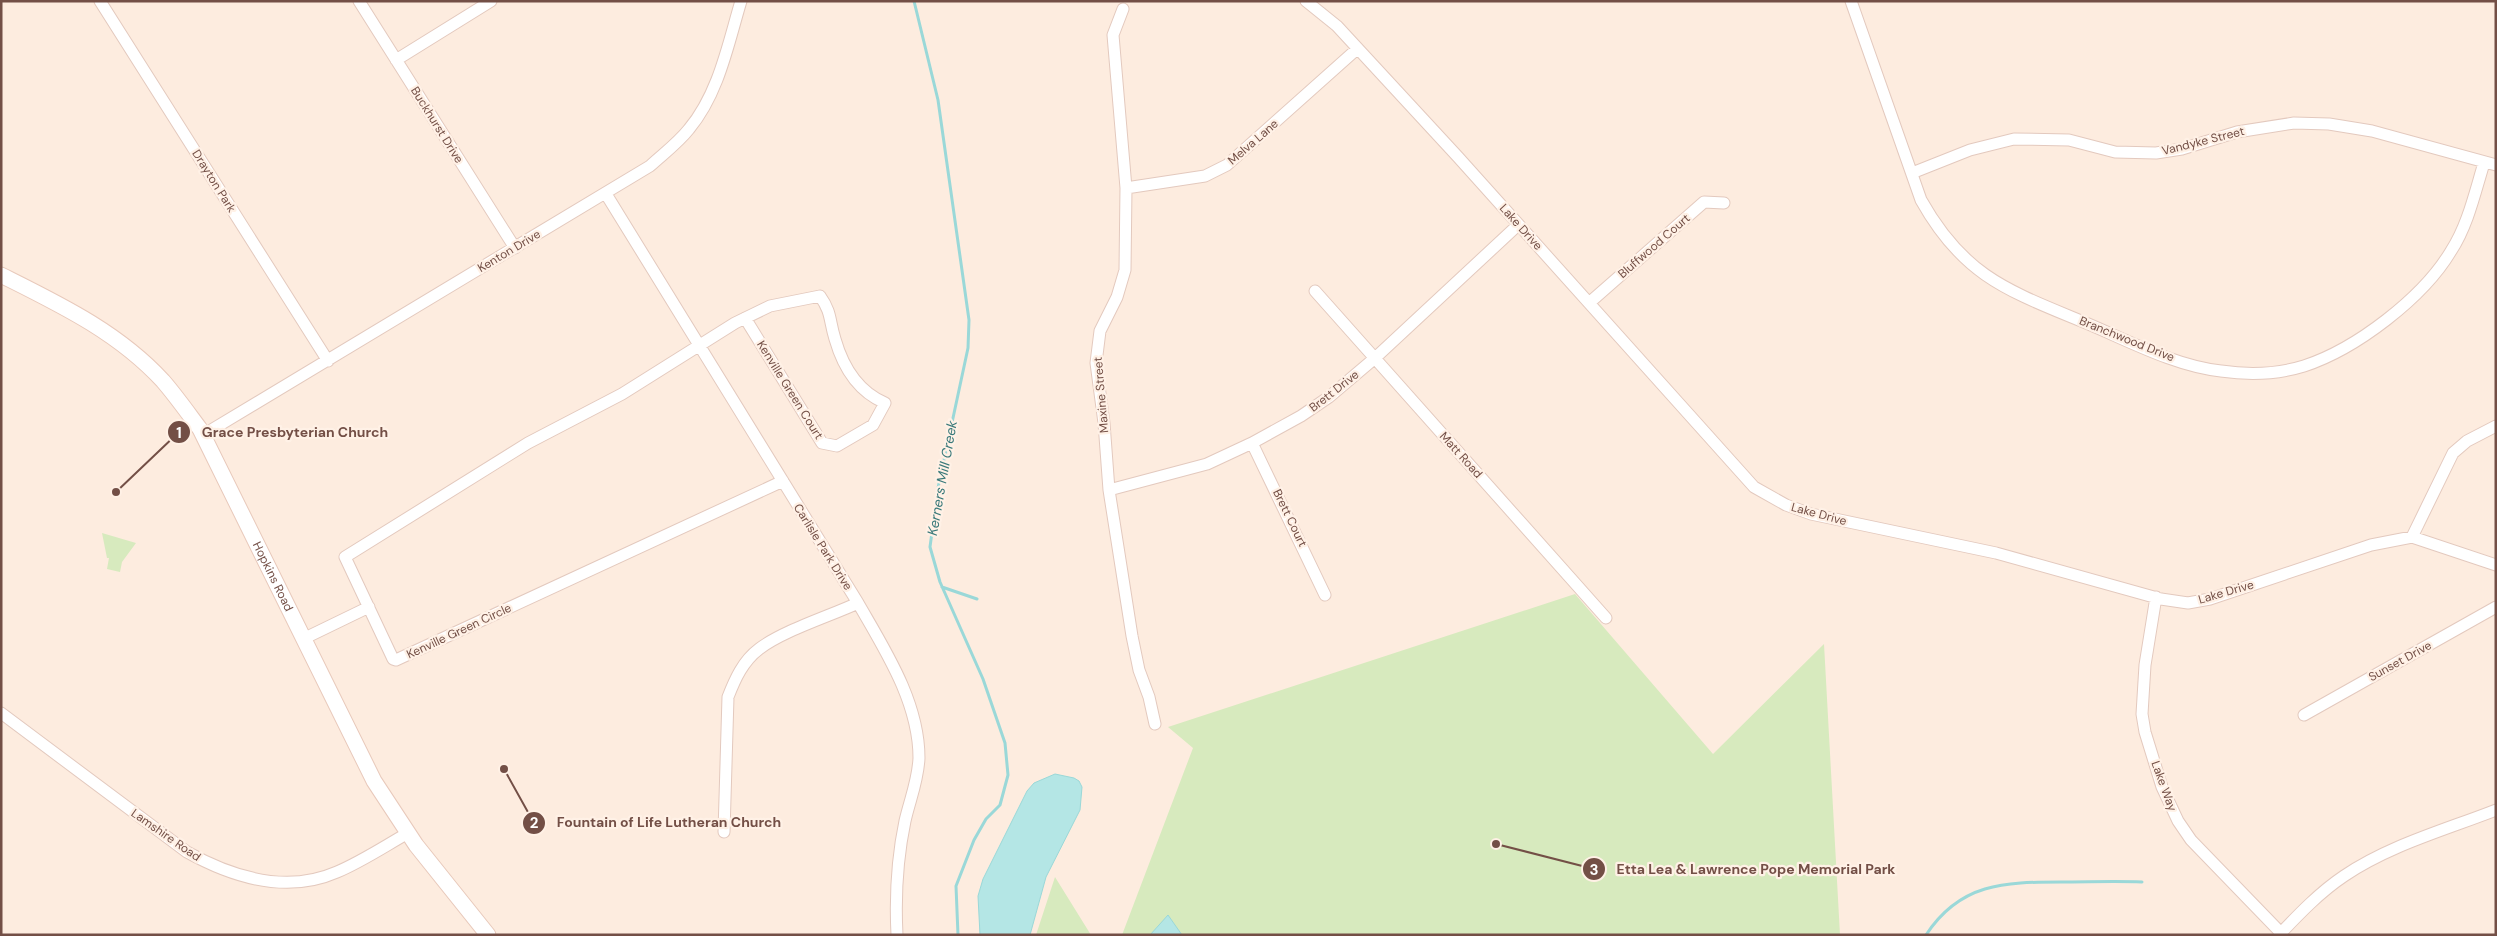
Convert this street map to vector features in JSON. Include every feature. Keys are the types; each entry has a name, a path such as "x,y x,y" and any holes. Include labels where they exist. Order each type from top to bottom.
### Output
{"main road":[{"name":"Hopkins Road","path":"1,275 80,314 126,347 163,381 203,435 374,780 408,833 488,935"}],"street":[{"name":"Drayton Park","path":"100,1 328,361"},
{"name":"Buckhurst Drive","path":"359,1 515,248"},
{"path":"396,60 491,1"},
{"name":"Kenton Drive","path":"203,435 650,166 690,128 706,103 716,82 741,1"},
{"name":"Lake Drive","path":"1306,1 1337,26 1754,487 1778,501 1811,514 1996,553 2156,597 2188,603 2210,599 2371,545 2412,538 2496,565"},
{"name":"Branchwood Drive","path":"1850,1 1921,200 1943,237 1970,265 1992,280 2046,306 2179,360 2220,371 2264,372 2302,366 2338,351 2385,319 2427,282 2451,252 2460,236 2490,164"},
{"name":"Maxine Street","path":"1123,9 1113,35 1126,188 1125,270 1117,297 1100,331 1096,363 1104,423 1109,490 1132,636 1138,670 1149,697 1155,724"},
{"name":"Melva Lane","path":"1126,188 1206,176 1227,165 1357,50"},
{"name":"Vandyke Street","path":"1912,173 1970,150 2014,139 2069,140 2114,152 2156,153 2182,148 2237,132 2294,123 2329,124 2372,131 2490,164"},
{"name":"Carlisle Park Drive","path":"606,194 858,603 894,666 910,707 919,757 916,785 906,819 897,874 895,900 897,935"},
{"name":"Bluffwood Court","path":"1589,303 1704,202 1724,203"},
{"name":"Brett Drive","path":"1109,490 1207,464 1252,442 1329,397 1375,358 1518,225"},
{"name":"Matt Road","path":"1315,291 1606,618"},
{"name":"Kenville Green Court","path":"699,346 745,318 770,306 820,296 830,310 834,337 844,365 860,388 885,403 873,425 866,431 837,446 822,443 745,318"},
{"name":"Kenville Green Circle","path":"699,346 622,394 528,443 345,557 393,659 396,660 783,481"},
{"path":"2412,538 2453,453 2467,440 2496,426"},
{"name":"Brett Court","path":"1252,442 1325,595"},
{"name":"Lake Way","path":"2156,597 2145,665 2142,714 2145,732 2162,787 2178,821 2191,840 2281,934"},
{"path":"724,832 728,697 735,678 746,662 760,649 780,637 858,603"},
{"path":"303,639 369,607"},
{"name":"Sunset Drive","path":"2304,715 2496,607"},
{"name":"Lamshire Road","path":"1,713 187,852 208,863 249,879 289,882 337,873 408,833"},
{"path":"2281,934 2311,902 2343,876 2374,858 2407,843 2496,810"}],"green space":[{"path":"102,533 136,543 122,562 120,572 107,569 109,558 107,558"},
{"path":"1575,594 1713,754 1824,644 1840,935 1122,935 1193,748 1168,727"},
{"path":"1055,877 1091,935 1036,935"}],"water":[{"path":"1055,774 1079,781 1082,787 1080,810 1046,877 1030,935 980,935 978,896 983,879 1027,791 1034,783"},
{"path":"1168,915 1182,935 1150,935"}],"waterway":[{"name":"Kerners Mill Creek","path":"914,1 938,100 969,320 968,348 938,488 930,547 940,582 983,679 1005,743 1008,775 1000,805 986,819 974,840 956,886 958,935"},
{"path":"942,587 977,599"},
{"path":"1926,935 1939,918 1953,905 1969,895 1985,889 2002,885 2040,882 2142,882"}],"place":[{"name":"Grace Presbyterian Church","path":"116,492"},
{"name":"Fountain of Life Lutheran Church","path":"504,769"},
{"name":"Etta Lea & Lawrence Pope Memorial Park","path":"1496,844"}]}
